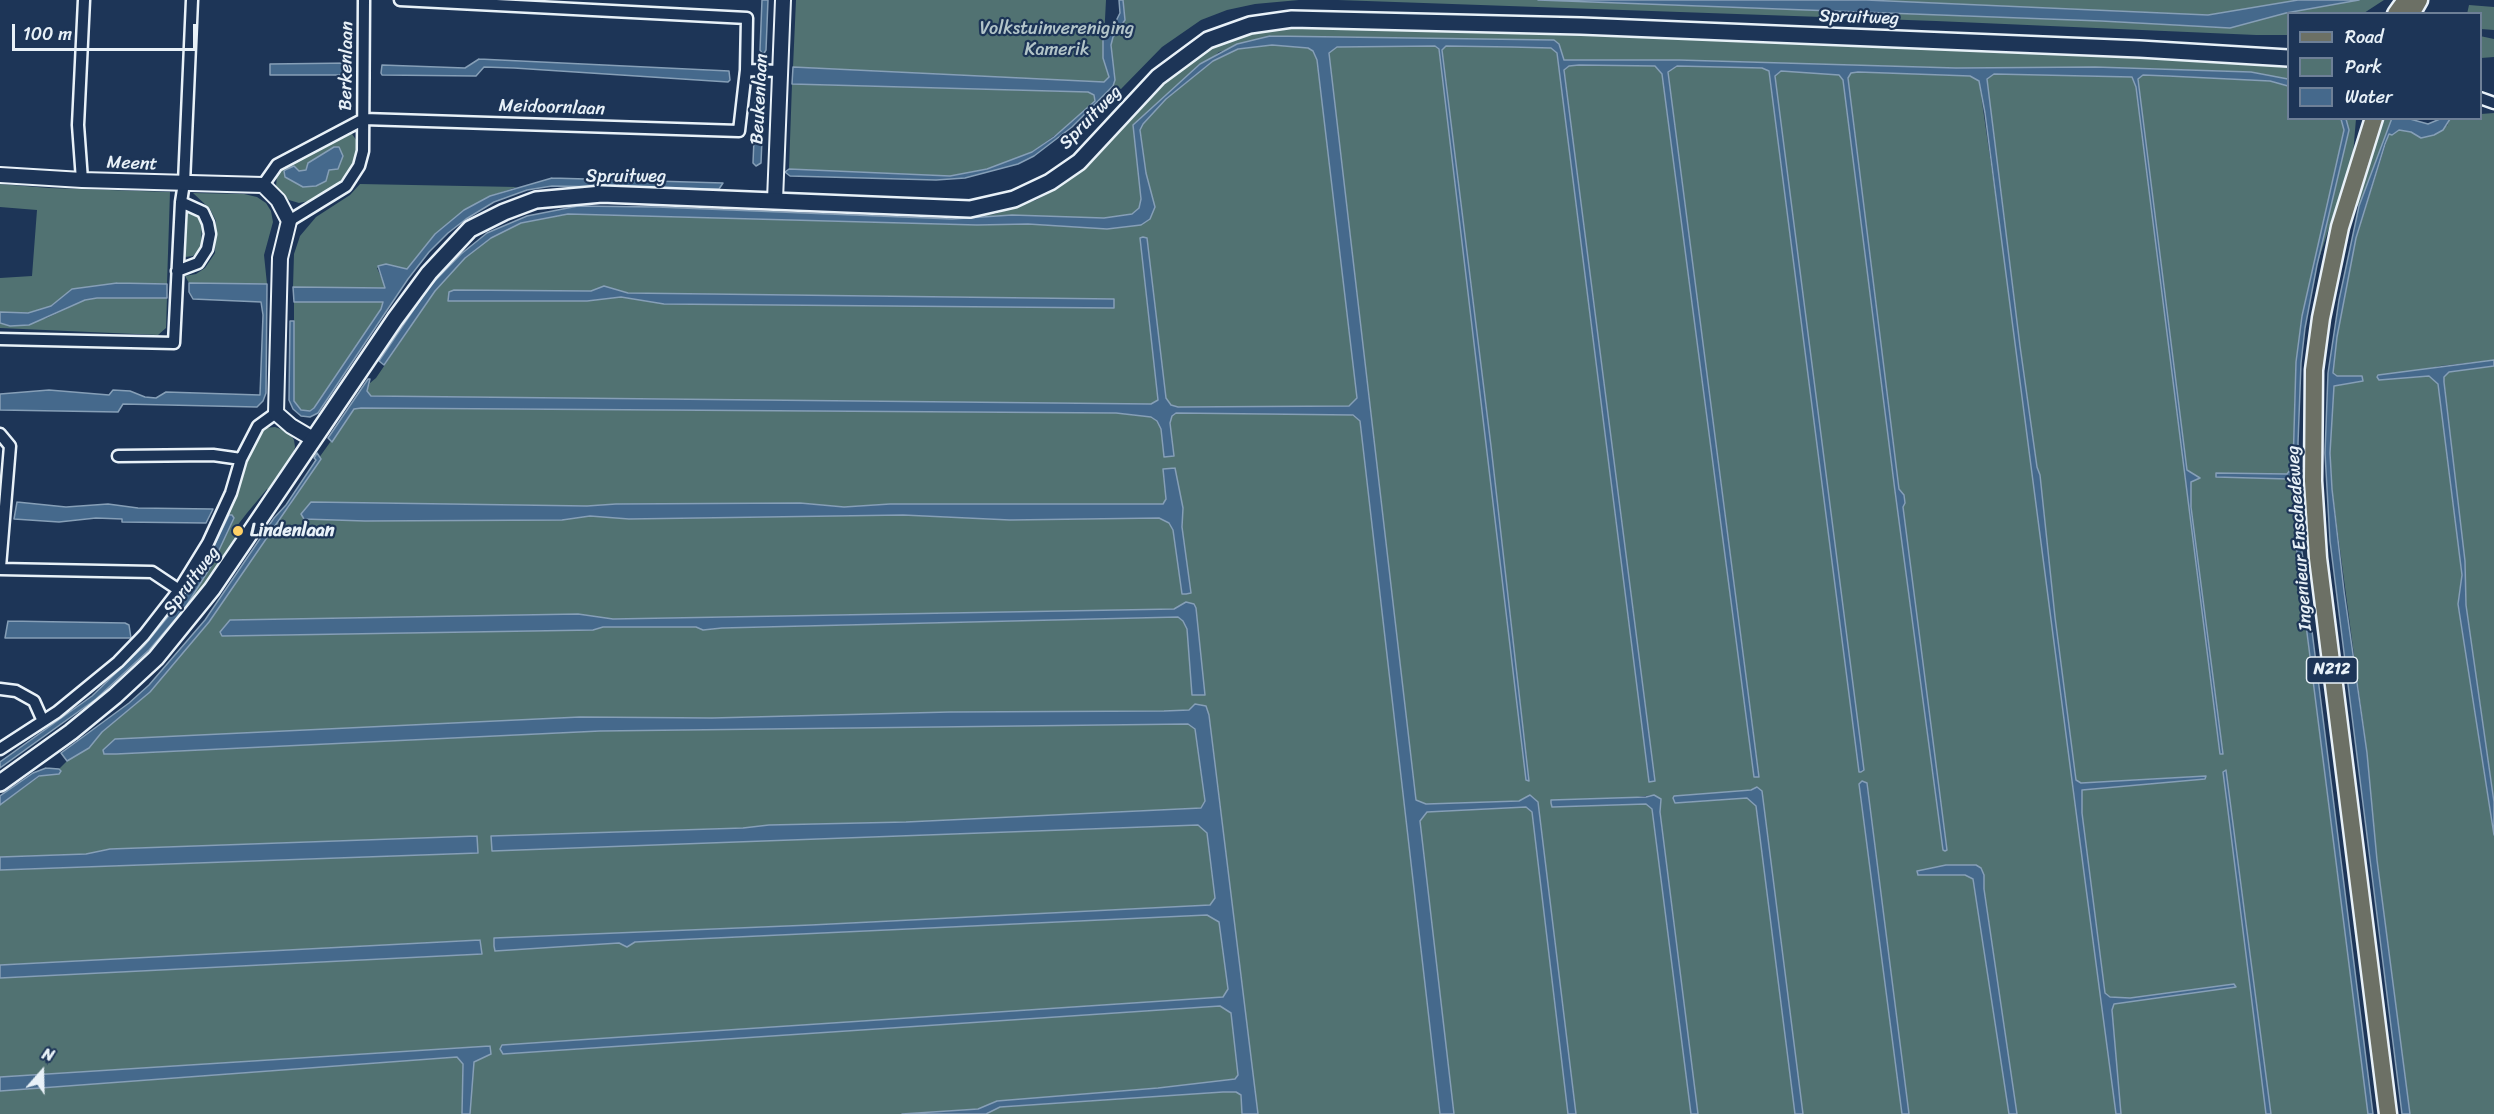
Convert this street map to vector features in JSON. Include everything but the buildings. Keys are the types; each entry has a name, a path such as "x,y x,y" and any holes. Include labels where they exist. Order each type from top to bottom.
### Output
{"main road":[{"name":"Spruitweg","path":"0,783 71,732 156,658 212,588 429,273 470,229 536,200 602,194 970,209 1014,200 1050,182 1079,162 1158,77 1208,40 1250,25 1292,19 1593,27 2287,57"},
{"name":"Ingenieur Enschedéweg","path":"2361,120 2365,142"},
{"name":"Ingenieur Enschedéweg","path":"2373,120 2340,227 2321,318 2314,370 2313,481 2318,558 2388,1114"}],"street":[{"path":"82,180 78,125 84,0"},
{"path":"0,339 174,343 192,0"},
{"name":"Berkenlaan","path":"263,184 277,165 364,119 364,0"},
{"path":"400,0 747,18 746,70 781,72"},
{"name":"Beukenlaan","path":"775,200 783,0"},
{"name":"Meidoornlaan","path":"364,119 739,131 746,70"},
{"path":"289,221 346,186 353,177 363,151 364,119"},
{"name":"Meent","path":"0,175 82,180 263,184"},
{"path":"263,184 278,200 289,221 280,258 276,413"},
{"path":"177,271 198,263 207,249 210,234 203,212 181,202"},
{"path":"276,413 291,426 313,439"},
{"path":"0,749 42,719 57,712 118,662 144,635 180,590 208,543 231,493 241,459 258,426 276,413"},
{"path":"0,434 10,446 0,562 152,572 180,590"},
{"path":"118,456 213,455 241,459"},
{"path":"0,689 16,691 34,701 42,719"}],"green space":[{"name":"Volkstuinvereniging Kamerik","path":"796,0 1106,0 1103,58 1109,77 1104,82 793,67"},
{"path":"1123,0 1299,0 1255,4 1227,10 1201,20 1162,47 1121,89 1113,86 1115,79 1111,45 1113,37 1125,20"},
{"path":"1338,0 1538,0 2230,28 2287,13 2287,35"},
{"path":"1866,0 2298,0 2208,15"},
{"path":"2359,0 2384,0 2366,12 2292,12"},
{"path":"2469,5 2494,7 2494,30 2482,29 2482,12 2467,12"},
{"path":"1319,26 1780,39 1844,46 1873,43 2227,60 2287,66 2287,79 2251,72 2095,67 1956,68 1679,60 1563,60 1559,44 1554,40 1270,36 1219,52 1134,125 1141,199 1139,208 1132,214 1104,218 978,216 995,214 1036,200 1065,183 1090,164 1163,85 1213,47 1239,36 1262,30"},
{"path":"2482,36 2494,39 2494,57 2482,58"},
{"path":"1272,45 1308,48 1313,51 1317,60 1357,398 1349,406 1178,407 1171,405 1166,398 1147,238 1143,237 1140,239 1158,400 1151,404 371,396 367,391 370,383 376,378 435,291 465,258 491,238 521,223 569,214 977,225 1028,224 1107,229 1141,225 1155,207 1146,173 1140,130 1143,124 1166,99 1213,61 1238,49","holes":["604,286 628,293 1114,299 1114,307 664,304 621,297 587,301 449,301 454,290 592,291"]},
{"path":"1435,46 1439,49 1529,780 1442,50 1446,46 1551,48 1557,53 1649,782 1655,781 1564,70 1569,66 1579,65 1655,66 1662,74 1754,777 1759,776 1668,72 1677,66 1762,68 1769,71 1859,771 1775,76 1781,71 1839,74 1843,80 1943,850 1947,850 1902,506 1905,503 1904,495 1899,489 1848,78 1851,73 1858,72 1970,76 1979,81 2011,303 2116,1114 2017,1114 1984,889 1984,875 1946,866 1918,875 1965,875 1973,879 2009,1114 1909,1114 1867,783 1863,781 1859,784 1902,1114 1803,1114 1762,792 1751,790 1674,796 1675,803 1747,798 1756,806 1795,1114 1698,1114 1660,812 1661,799 1654,795 1551,807 1646,804 1652,809 1691,1114 1576,1114 1538,802 1530,795 1519,801 1425,804 1416,800 1329,53 1336,47"},
{"path":"1994,74 2132,77 2136,87 2220,754 2223,753 2191,507 2191,482 2194,475 2187,470 2138,79 2143,75 2270,81 2287,86 2287,120 2341,120 2344,130 2302,316 2296,362 2293,466 2287,474 2216,474 2217,477 2288,479 2294,484 2297,554 2368,1114 2271,1114 2226,770 2266,1114 2121,1114 2112,1009 2114,1003 2235,987 2234,984 2130,998 2110,997 2105,993 2082,813 2082,790 2205,779 2205,776 2081,783 2076,780 2040,475 2020,346 1987,79"},
{"path":"792,84 1088,92 1094,95 1095,101 1069,125 1032,152 987,169 950,176 789,169"},
{"path":"2494,113 2494,360 2440,366 2379,380 2430,376 2438,384 2462,575 2458,604 2494,835 2494,1114 2410,1114 2377,860 2367,753 2332,489 2330,453 2332,392 2334,386 2363,381 2362,376 2333,374 2337,337 2356,238 2389,134 2392,135 2399,130 2411,132 2447,126 2450,120 2482,120 2482,114"},
{"path":"2346,120 2356,120 2353,154 2317,265 2349,130"},
{"path":"2379,120 2392,120 2359,206 2354,204 2376,140"},
{"path":"347,133 352,134 357,141 357,151 349,172 334,187 314,200 299,203 289,200 276,187 277,175 291,162","holes":["334,147 333,168 329,169 316,186 303,187 285,177 306,170"]},
{"path":"0,184 170,192 167,284 117,283 72,289 51,306 27,313 0,312 0,278 32,276 37,210 0,207"},
{"path":"360,184 517,187 490,196 435,234 407,269 386,264 377,268 386,288 293,287 294,254 300,236 316,217 350,195"},
{"path":"193,193 244,194 257,197 266,203 271,211 273,222 264,255 267,284 189,283 185,276 196,274 205,268 215,253 216,221 210,209"},
{"path":"187,210 197,213 202,221 201,248 193,256 185,257"},
{"path":"167,298 166,328 158,335 0,328 0,323 10,326 47,318 85,300"},
{"path":"294,302 383,302 381,309 310,411 301,410 294,402"},
{"path":"2494,366 2494,802 2466,605 2465,561 2444,377 2449,372"},
{"path":"354,409 1116,413 1151,417 1157,421 1161,429 1164,457 1174,456 1170,423 1172,416 1176,413 1352,415 1360,421 1440,1114 1258,1114 1209,715 1206,706 1195,704 1189,710 1164,711 950,712 712,718 580,717 112,741 116,754 600,731 1188,724 1195,729 1205,801 1201,808 906,822 492,836 492,850 1199,825 1207,833 1215,898 1210,905 494,938 619,943 627,947 635,942 1207,915 1219,922 1228,989 1223,997 502,1045 501,1049 503,1054 1220,1006 1231,1013 1238,1075 1235,1079 1158,1088 997,1101 978,1109 902,1114 470,1114 474,1062 483,1056 490,1046 0,1077 0,978 482,954 480,940 0,965 0,870 478,853 477,836 110,849 86,854 0,857 0,805 40,776 60,771 59,769 67,761 89,748 102,732 150,692 209,622","holes":["1163,470 1183,508 1182,527 1191,593 1182,594 1173,530 1169,522 1159,518 1010,520 903,515 629,519 590,516 562,520 304,519 356,503 587,506 800,503 844,507 890,504 1163,504 1166,499","1186,603 1192,695 1187,628 1178,617 703,630 696,627 603,627 593,630 222,636 220,632 231,620 578,614 613,619 1174,609"]},
{"path":"275,427 289,432 294,440 292,458 270,491 267,489 233,531 236,535 226,557 188,610 153,653 149,650 185,608 229,516 180,602 144,646 141,644 176,601 254,439 266,428"},
{"path":"1526,807 1532,812 1568,1114 1454,1114 1420,821 1427,812"},
{"path":"457,1057 463,1064 462,1114 0,1114 0,1091"},
{"path":"1236,1092 1241,1095 1242,1114 986,1114 1000,1107"}],"water":[{"path":"762,0 768,0 766,50 763,55 760,50"},
{"path":"1119,0 1123,0 1125,20 1113,37 1111,45 1115,80 1113,86 1072,127 1034,156 1018,164 965,178 936,180 790,176 785,172 789,169 950,176 987,169 1032,152 1054,137 1095,101 1094,95 1088,92 792,84 793,67 1104,82 1109,77 1103,58 1103,38 1110,33 1120,13"},
{"path":"1538,0 1866,0 2208,15 2298,0 2359,0 2287,12 2230,28"},
{"path":"1270,36 1554,40 1559,44 1564,60 1679,60 1956,68 2095,67 2251,72 2287,79 2287,86 2270,81 2168,76 2143,75 2138,79 2187,470 2200,478 2191,482 2191,507 2223,754 2220,754 2136,87 2132,77 1994,74 1987,79 2020,346 2040,475 2076,780 2081,783 2206,776 2205,779 2082,790 2082,813 2105,993 2110,997 2130,998 2234,984 2236,987 2114,1004 2112,1010 2121,1114 2116,1114 1985,113 1979,81 1970,76 1858,72 1851,73 1848,78 1899,489 1904,495 1903,507 1947,850 1945,851 1943,850 1895,491 1843,80 1839,75 1781,71 1775,76 1864,770 1861,772 1859,772 1769,71 1762,68 1677,66 1668,72 1759,777 1754,777 1662,74 1655,66 1579,65 1569,66 1564,70 1655,781 1649,782 1557,53 1551,48 1446,46 1442,50 1491,446 1529,781 1526,780 1439,49 1435,46 1337,47 1329,53 1416,800 1426,804 1519,801 1530,795 1538,802 1576,1114 1568,1114 1532,812 1526,807 1427,812 1420,821 1454,1114 1440,1114 1360,421 1353,415 1176,413 1172,416 1170,423 1174,456 1164,457 1161,429 1157,421 1151,417 1116,413 361,408 354,409 332,442 328,438 368,379 370,379 367,391 371,396 1151,404 1158,400 1140,238 1143,237 1147,238 1166,398 1171,405 1178,407 1349,406 1357,398 1317,60 1313,51 1308,48 1272,45 1238,49 1213,61 1166,99 1143,124 1140,130 1146,173 1155,207 1150,219 1141,225 1107,229 1028,224 977,225 568,214 521,223 491,238 465,258 435,291 384,365 379,361 429,287 461,254 487,233 527,216 578,206 952,219 1012,215 1104,218 1132,214 1139,208 1141,199 1133,125 1200,64 1237,44"},
{"path":"479,59 729,71 730,80 728,82 484,67 476,76 382,75 381,73 382,65 465,68"},
{"path":"351,63 351,75 270,75 270,64"},
{"path":"756,90 764,90 761,163 756,166 753,163"},
{"path":"2341,120 2346,120 2349,130 2317,265 2301,363 2298,443 2300,536 2373,1114 2368,1114 2297,554 2294,484 2288,479 2216,477 2216,473 2287,474 2293,466 2296,362 2302,316 2344,130"},
{"path":"2391,120 2414,120 2428,124 2438,120 2449,120 2443,130 2434,135 2421,138 2411,132 2399,130 2392,135 2389,134 2356,238 2337,337 2333,373 2337,376 2362,376 2363,381 2334,386 2330,453 2332,489 2367,753 2377,860 2410,1114 2402,1114 2330,541 2325,453 2328,373 2339,300 2359,206"},
{"path":"334,147 339,147 343,156 338,169 329,170 326,181 316,186 303,187 285,177 284,171 287,169 294,166 299,171 306,170 308,163"},
{"path":"552,178 723,183 719,189 552,186 527,190 494,202 466,219 429,252 408,279 318,413 310,417 301,416 293,409 289,400 290,321 294,321 294,401 301,410 310,411 381,309 383,302 294,302 293,287 385,288 378,266 386,264 407,269 435,234 464,210 490,196"},
{"path":"117,283 167,284 167,298 97,298 85,300 29,325 10,326 0,323 0,312 28,313 51,306 72,289"},
{"path":"189,283 267,284 266,393 263,401 257,407 123,404 118,412 0,410 0,394 49,390 109,395 113,390 130,391 145,397 156,398 166,392 260,395 263,315 261,302 193,299 189,292"},
{"path":"604,286 628,293 1114,299 1114,308 664,304 621,297 587,301 448,301 449,292 454,290 591,291"},
{"path":"2494,360 2494,366 2449,372 2444,377 2444,382 2465,561 2466,605 2494,802 2494,835 2458,604 2462,575 2438,384 2429,376 2379,380 2377,377 2378,375"},
{"path":"317,453 321,459 209,622 150,692 102,732 89,748 67,761 61,753 129,703 149,685 205,620 274,518 286,505 316,460 314,458"},
{"path":"1175,468 1183,508 1182,527 1191,593 1186,594 1182,594 1173,530 1169,523 1159,518 1010,520 903,515 629,519 590,516 562,520 365,521 304,519 301,514 311,502 587,506 800,503 844,507 890,504 1163,504 1166,499 1163,469"},
{"path":"17,502 66,507 108,504 138,508 213,509 206,523 122,522 122,519 96,518 59,522 14,519"},
{"path":"229,515 234,518 213,563 185,608 149,650 96,699 0,768 0,762 92,696 144,646 180,602 215,544"},
{"path":"1186,602 1194,604 1196,608 1205,695 1192,695 1187,629 1178,617 703,630 696,627 603,627 593,630 222,636 220,632 230,620 578,614 613,619 1174,609"},
{"path":"8,621 125,623 129,625 131,638 5,638"},
{"path":"1195,704 1206,706 1209,715 1258,1114 1242,1114 1241,1095 1236,1092 1223,1092 1000,1107 986,1114 902,1114 978,1109 997,1101 1158,1088 1235,1079 1238,1075 1231,1013 1220,1006 503,1054 500,1049 502,1045 1223,997 1228,989 1219,922 1207,915 635,942 627,947 619,943 495,951 494,946 494,938 1210,905 1215,898 1207,833 1198,825 492,851 491,836 906,822 1201,808 1205,801 1195,729 1188,724 600,731 116,754 104,754 103,750 115,739 580,717 712,718 950,712 1164,711 1189,710"},
{"path":"46,768 61,771 59,774 39,776 0,805 0,796 33,773"},
{"path":"2226,770 2271,1114 2266,1114 2223,772"},
{"path":"1862,781 1867,783 1909,1114 1902,1114 1859,784"},
{"path":"1757,787 1762,791 1803,1114 1795,1114 1756,806 1747,798 1675,803 1673,798 1674,796 1751,790"},
{"path":"1654,795 1661,799 1660,812 1698,1114 1691,1114 1652,809 1646,804 1552,807 1551,803 1551,800"},
{"path":"477,836 478,853 0,870 0,857 86,854 110,849"},
{"path":"1946,865 1976,865 1981,868 1984,875 1984,889 2017,1114 2009,1114 1973,879 1965,875 1918,875 1917,871"},
{"path":"480,940 482,954 0,978 0,965"},
{"path":"490,1046 491,1054 474,1062 470,1114 462,1114 463,1064 457,1057 0,1091 0,1077"}],"place":[{"name":"Lindenlaan","path":"238,531"}]}
